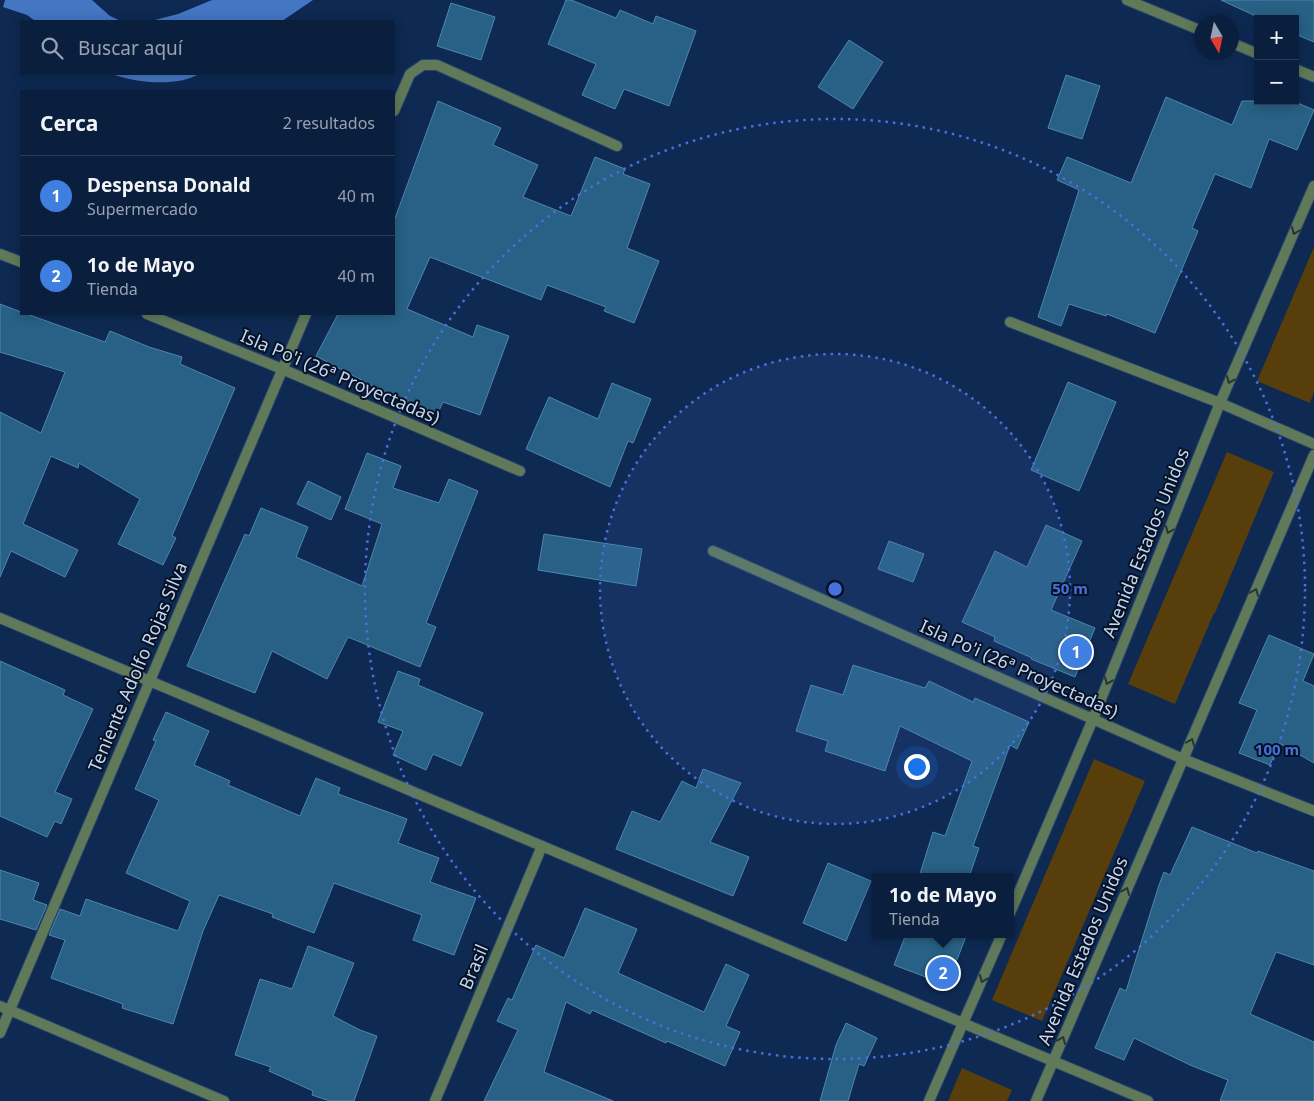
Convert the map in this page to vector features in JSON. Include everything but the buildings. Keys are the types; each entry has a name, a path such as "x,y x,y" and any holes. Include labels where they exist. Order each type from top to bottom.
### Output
{"street":[{"path":"1127,0 1194,28"},
{"path":"1239,46 1254,52"},
{"path":"395,109 410,74 423,65 438,65 617,146"},
{"path":"1299,71 1314,77"},
{"name":"Avenida Estados Unidos","path":"1014,904 1093,719 1220,403 1314,186"},
{"path":"0,254 20,262"},
{"name":"Isla Po'i (26ª Proyectadas)","path":"149,315 282,369 520,471"},
{"name":"Teniente Adolfo Rojas Silva","path":"0,1033 5,1008 150,680 306,315"},
{"path":"1010,322 1220,403 1314,444"},
{"name":"Avenida Estados Unidos","path":"1036,1101 1314,455"},
{"name":"Isla Po'i (26ª Proyectadas)","path":"713,551 1183,759 1314,811"},
{"path":"0,618 1148,1101"},
{"name":"Brasil","path":"435,1101 542,846"},
{"path":"929,1101 1000,938"},
{"path":"5,1008 224,1101"}],"shaded area":[{"path":"1314,247 1314,392 1310,403 1257,381"},
{"path":"1227,452 1274,472 1175,704 1128,684"},
{"path":"1094,759 1145,781 1042,1021 992,1000"},
{"path":"962,1068 1012,1090 1007,1101 948,1101"}],"water":[{"path":"5,0 92,0 110,16 119,20 34,20 27,15 3,7"},
{"path":"212,0 313,0 283,20 155,20 178,14"},
{"path":"115,75 197,75 179,81 168,82 132,80"}],"place":[{"name":"Despensa Donald","path":"1076,652"},
{"name":"1o de Mayo","path":"943,973"}]}
